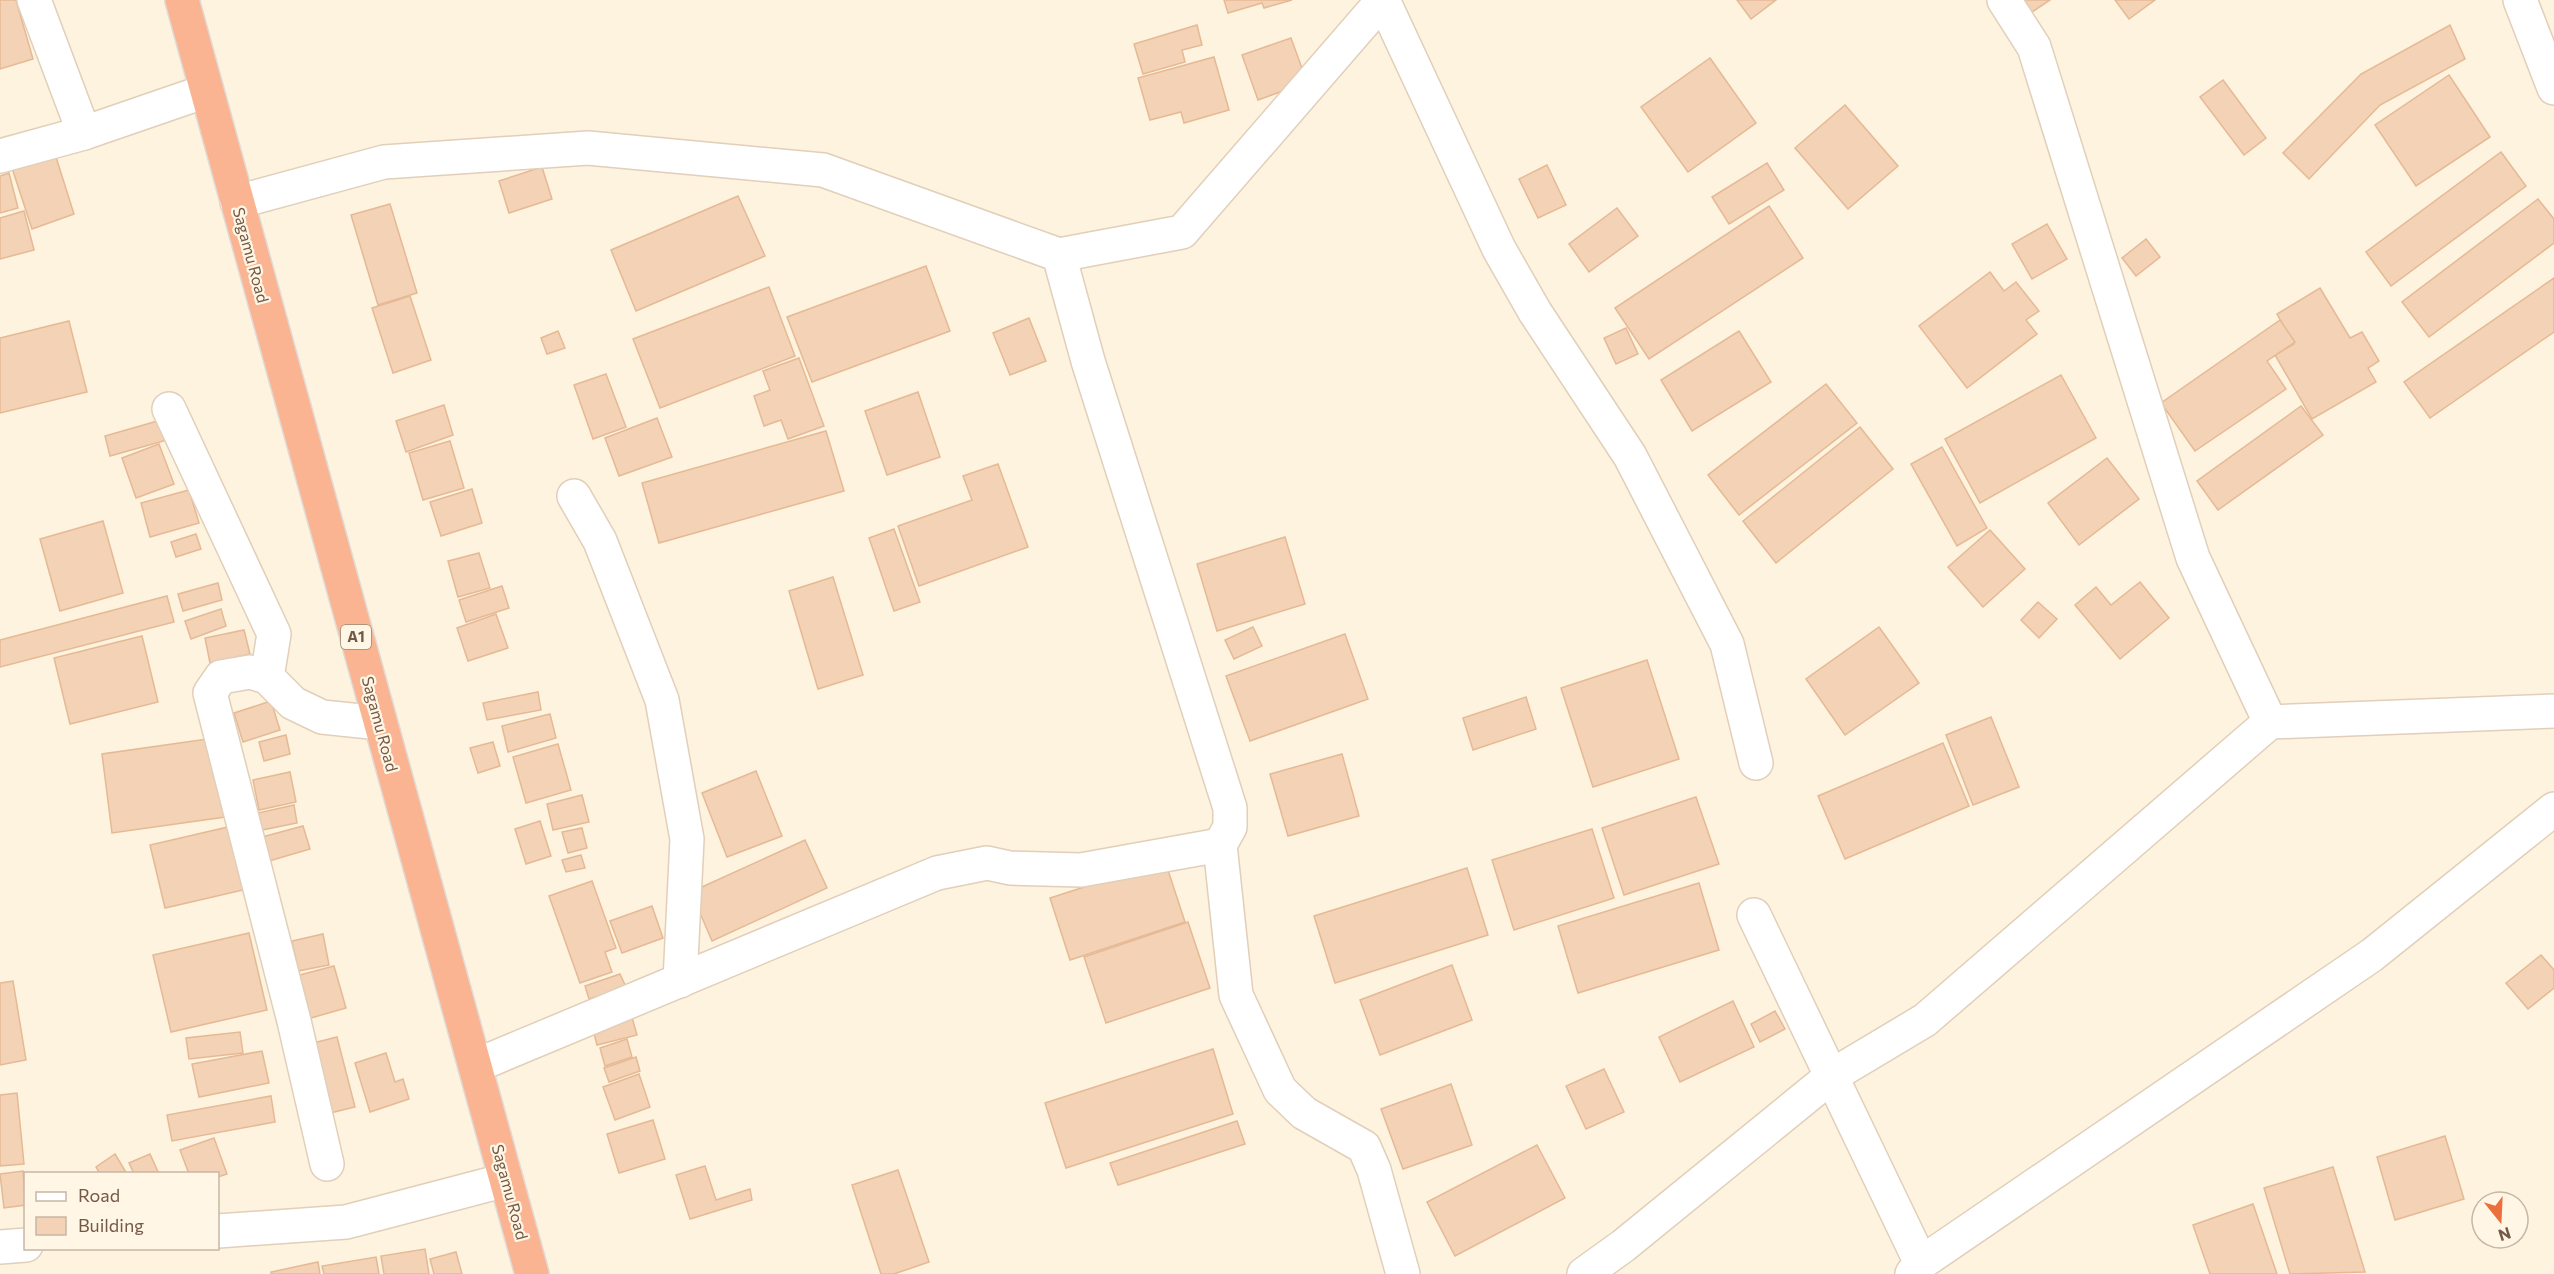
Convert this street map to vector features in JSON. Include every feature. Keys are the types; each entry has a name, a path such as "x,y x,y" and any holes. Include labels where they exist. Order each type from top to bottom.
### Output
{"highway":[{"name":"Sagamu Road","path":"182,0 532,1274"}],"street":[{"path":"34,0 84,133"},
{"path":"237,202 384,162 588,148 823,170 1059,255 1182,232 1383,0 1499,249 1535,312 1630,456 1727,644 1756,763"},
{"path":"2004,0 2034,47 2193,558 2270,722"},
{"path":"2520,0 2554,88"},
{"path":"0,156 84,133 206,91"},
{"path":"1059,255 1088,361 1230,808 1230,827 1220,845 1236,994 1280,1090 1304,1113 1364,1147 1374,1170 1403,1274"},
{"path":"169,409 274,634 267,677"},
{"path":"574,496 600,541 662,700 687,839 680,981"},
{"path":"327,1164 294,1022 210,693 221,677 250,672 267,677 292,703 322,717 380,723"},
{"path":"1584,1274 1623,1246 1833,1075 1925,1020 2270,722 2554,711"},
{"path":"1754,915 1833,1075 1917,1268 2372,955 2554,809"},
{"path":"475,1066 937,873 987,864 1010,868 1081,870 1220,845"},
{"path":"219,1231 346,1222 506,1180"},
{"path":"0,1247 24,1245"}],"building":[{"path":"0,0 16,0 33,59 0,69"},
{"path":"1224,0 1292,0 1264,8 1262,3 1228,13"},
{"path":"1737,0 1776,0 1751,19"},
{"path":"2020,0 2050,0 2029,14"},
{"path":"2115,0 2155,0 2129,19"},
{"path":"1197,25 1202,45 1182,50 1185,62 1143,74 1134,44"},
{"path":"2450,25 2465,59 2380,105 2309,179 2283,153 2361,74"},
{"path":"1291,38 1307,82 1258,100 1242,55"},
{"path":"1214,57 1229,110 1184,123 1181,112 1150,120 1138,78"},
{"path":"1710,58 1756,123 1688,172 1641,107"},
{"path":"2449,75 2490,137 2416,186 2375,125"},
{"path":"2223,80 2266,138 2244,155 2200,97"},
{"path":"1845,105 1898,166 1848,209 1795,148"},
{"path":"2501,152 2526,186 2391,286 2366,252"},
{"path":"55,154 74,214 32,229 12,168"},
{"path":"1767,163 1784,190 1729,224 1712,197"},
{"path":"1547,165 1566,205 1538,218 1519,179"},
{"path":"542,167 552,199 509,213 499,181"},
{"path":"9,173 18,208 0,213 0,176"},
{"path":"738,196 765,256 636,311 611,250"},
{"path":"2538,199 2554,219 2554,243 2429,337 2402,302"},
{"path":"390,204 417,293 378,305 351,215"},
{"path":"1769,206 1803,258 1649,359 1615,308"},
{"path":"1617,208 1638,236 1589,272 1569,244"},
{"path":"24,211 34,250 0,259 0,218"},
{"path":"2047,224 2067,259 2032,279 2012,244"},
{"path":"2146,239 2160,257 2136,276 2122,258"},
{"path":"926,266 950,331 812,382 787,317"},
{"path":"1990,272 2004,291 2016,282 2039,311 2026,320 2037,334 1967,388 1919,326"},
{"path":"2554,278 2554,332 2430,418 2404,382"},
{"path":"769,287 795,356 660,408 633,339"},
{"path":"2320,288 2350,338 2362,332 2379,361 2368,368 2376,382 2312,419 2275,355 2294,344 2277,314"},
{"path":"410,296 431,360 393,373 372,308"},
{"path":"1029,318 1046,361 1010,375 993,333"},
{"path":"2280,320 2295,342 2267,361 2286,389 2195,451 2161,403"},
{"path":"69,321 87,392 0,413 0,338"},
{"path":"1626,328 1638,354 1616,364 1604,338"},
{"path":"558,331 565,348 547,354 541,338"},
{"path":"1739,331 1771,382 1692,431 1661,380"},
{"path":"799,358 824,426 788,439 781,420 764,426 754,396 770,390 763,371"},
{"path":"606,374 626,427 593,439 574,385"},
{"path":"2061,375 2096,438 1980,503 1945,439"},
{"path":"1826,384 1857,423 1739,515 1708,475"},
{"path":"918,392 940,457 887,475 865,411"},
{"path":"444,405 453,435 406,452 396,421"},
{"path":"2301,406 2323,435 2218,510 2197,481"},
{"path":"657,418 672,457 619,476 605,438"},
{"path":"161,420 167,440 110,456 105,436"},
{"path":"1860,427 1893,469 1776,563 1743,521"},
{"path":"826,431 844,491 659,543 642,483"},
{"path":"450,441 464,488 423,500 409,453"},
{"path":"159,444 174,484 136,498 122,458"},
{"path":"1942,447 1987,528 1957,546 1911,464"},
{"path":"2107,458 2139,499 2079,545 2048,503"},
{"path":"998,464 1028,547 919,586 898,526 972,500 963,476"},
{"path":"472,489 482,523 441,536 430,502"},
{"path":"189,490 199,523 150,537 141,503"},
{"path":"103,521 123,593 60,611 40,539"},
{"path":"894,529 920,602 894,611 869,538"},
{"path":"1990,530 2025,569 1983,607 1948,567"},
{"path":"196,534 201,549 176,557 171,542"},
{"path":"1285,537 1305,604 1217,631 1197,564"},
{"path":"479,553 490,588 458,597 448,561"},
{"path":"833,577 863,675 818,689 789,591"},
{"path":"2140,582 2169,618 2120,659 2075,605 2096,587 2111,605"},
{"path":"218,583 222,600 183,611 178,594"},
{"path":"502,586 509,608 466,622 459,600"},
{"path":"167,596 174,622 0,667 0,640"},
{"path":"2038,602 2057,619 2039,638 2021,620"},
{"path":"221,609 226,626 191,639 185,621"},
{"path":"496,614 508,648 468,661 457,628"},
{"path":"1253,627 1262,646 1234,659 1225,640"},
{"path":"1879,627 1919,683 1845,735 1806,679"},
{"path":"244,630 250,654 210,663 205,638"},
{"path":"1345,634 1368,699 1250,741 1226,676"},
{"path":"142,636 158,702 70,724 54,658"},
{"path":"1647,660 1679,759 1593,787 1561,688"},
{"path":"538,692 541,710 487,720 483,703"},
{"path":"1526,697 1536,729 1473,750 1463,718"},
{"path":"271,701 280,730 243,742 234,713"},
{"path":"550,714 556,738 508,752 502,726"},
{"path":"1991,717 2019,787 1973,805 1946,735"},
{"path":"286,735 290,754 264,761 259,742"},
{"path":"214,738 225,817 112,833 102,754"},
{"path":"493,742 500,766 478,773 470,748"},
{"path":"1943,743 1969,806 1845,859 1818,796"},
{"path":"558,744 571,790 526,803 513,757"},
{"path":"1342,754 1359,816 1288,836 1270,774"},
{"path":"756,771 782,836 727,857 702,793"},
{"path":"290,772 296,802 259,810 253,780"},
{"path":"582,795 589,822 553,830 547,804"},
{"path":"1696,797 1719,864 1624,895 1602,828"},
{"path":"294,805 297,823 262,830 258,813"},
{"path":"540,821 551,856 526,864 515,829"},
{"path":"303,826 310,849 269,861 262,837"},
{"path":"228,827 243,890 165,908 150,845"},
{"path":"582,828 587,848 568,853 562,832"},
{"path":"1592,829 1614,898 1514,930 1492,860"},
{"path":"805,840 827,888 712,941 691,892"},
{"path":"581,855 585,868 566,872 562,860"},
{"path":"1165,861 1185,922 1070,960 1050,898"},
{"path":"1467,868 1488,935 1335,983 1314,916"},
{"path":"592,881 616,948 605,952 612,972 580,983 549,896"},
{"path":"1699,883 1719,950 1578,993 1558,926"},
{"path":"652,906 663,938 622,953 610,921"},
{"path":"1188,922 1210,988 1106,1023 1084,957"},
{"path":"249,933 267,1010 171,1032 153,955"},
{"path":"323,934 329,965 298,971 292,941"},
{"path":"2541,955 2554,970 2554,988 2528,1009 2506,983"},
{"path":"1452,965 1472,1020 1380,1055 1360,1000"},
{"path":"334,966 346,1008 304,1020 292,977"},
{"path":"620,974 626,987 589,999 585,986"},
{"path":"13,981 26,1060 0,1065 0,983"},
{"path":"1733,1001 1754,1047 1680,1082 1659,1037"},
{"path":"1775,1011 1785,1029 1760,1042 1751,1024"},
{"path":"631,1014 637,1035 597,1045 592,1025"},
{"path":"240,1032 243,1053 189,1059 186,1038"},
{"path":"337,1037 355,1107 330,1113 313,1043"},
{"path":"627,1039 632,1057 605,1066 600,1048"},
{"path":"1213,1049 1233,1114 1066,1168 1045,1103"},
{"path":"262,1051 269,1083 199,1097 192,1064"},
{"path":"386,1053 395,1082 403,1079 409,1099 370,1112 355,1063"},
{"path":"636,1057 640,1071 609,1082 604,1068"},
{"path":"1604,1069 1624,1112 1586,1129 1566,1086"},
{"path":"639,1074 650,1107 615,1120 603,1087"},
{"path":"1451,1084 1472,1145 1403,1169 1381,1109"},
{"path":"17,1093 24,1164 0,1166 0,1095"},
{"path":"271,1096 275,1122 172,1141 167,1115"},
{"path":"653,1120 665,1159 619,1173 607,1134"},
{"path":"1237,1121 1245,1144 1118,1185 1110,1163"},
{"path":"2445,1136 2464,1199 2395,1220 2377,1157"},
{"path":"214,1138 227,1174 219,1177 219,1172 188,1172 180,1150"},
{"path":"1537,1145 1565,1198 1455,1256 1427,1202"},
{"path":"115,1154 126,1172 99,1172 96,1167"},
{"path":"150,1154 158,1172 133,1172 129,1163"},
{"path":"705,1166 716,1200 750,1189 752,1200 690,1219 676,1175"},
{"path":"2333,1167 2365,1272 2290,1274 2264,1188"},
{"path":"898,1170 929,1262 894,1274 881,1274 852,1185"},
{"path":"23,1171 24,1205 4,1208 0,1174"},
{"path":"2253,1204 2277,1274 2210,1274 2193,1225"},
{"path":"425,1249 429,1274 384,1274 381,1256"},
{"path":"456,1252 462,1274 434,1274 430,1259"},
{"path":"376,1257 379,1274 324,1274 322,1266"},
{"path":"318,1262 320,1274 271,1274 271,1272"}]}
